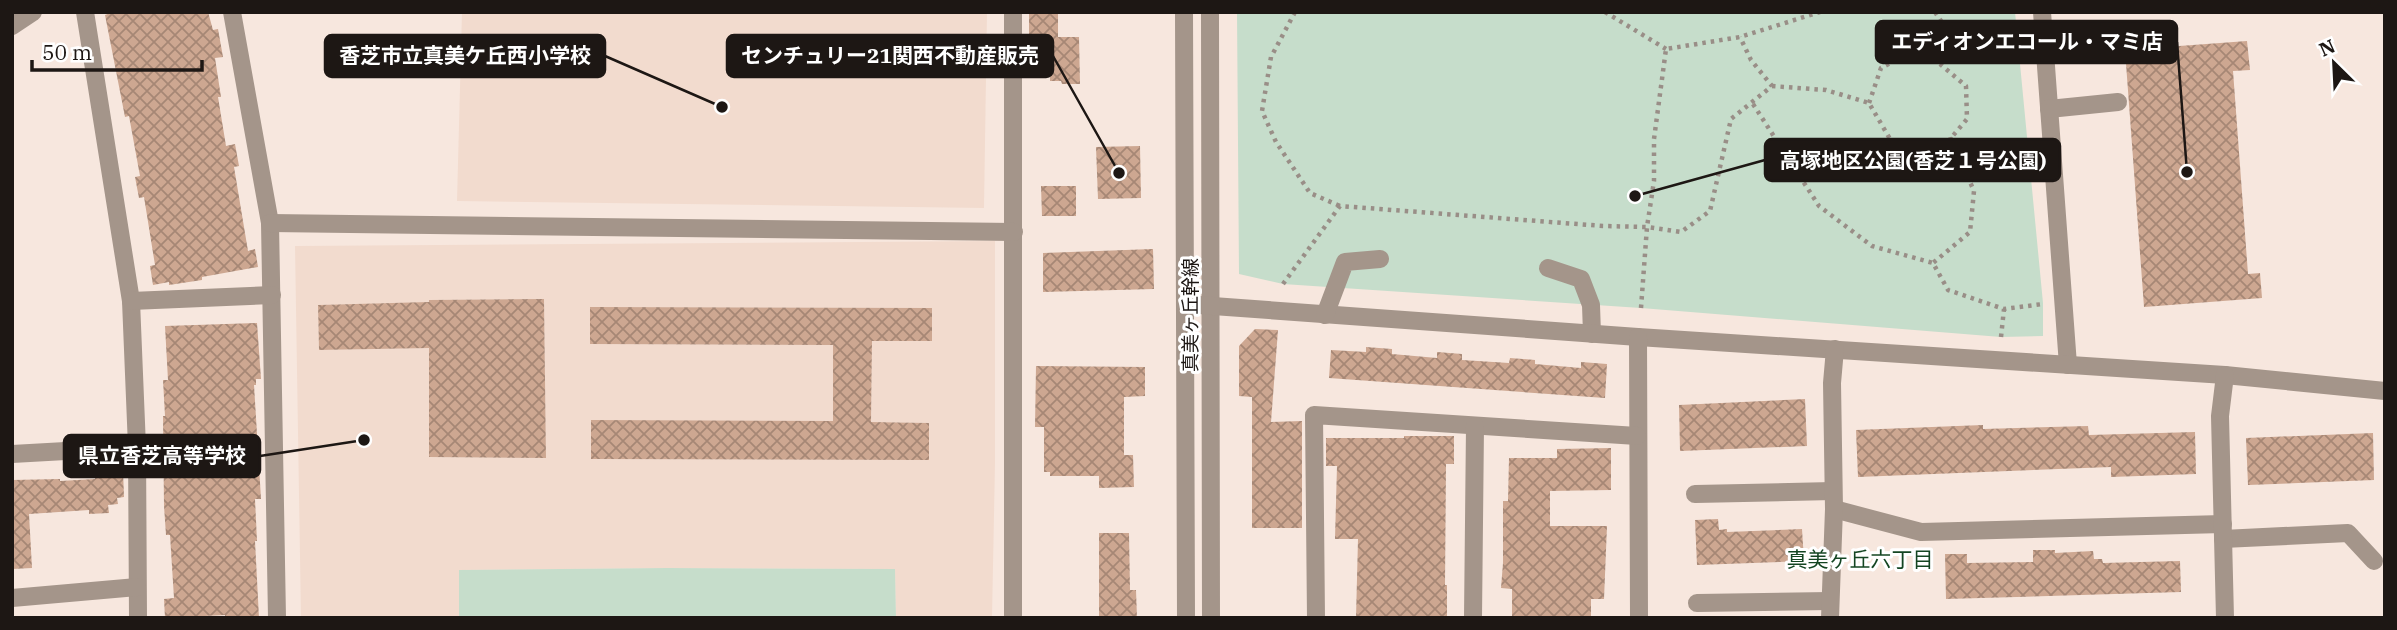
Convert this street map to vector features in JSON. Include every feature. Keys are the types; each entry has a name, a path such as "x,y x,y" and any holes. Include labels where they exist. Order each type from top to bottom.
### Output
{"street":[{"path":"12,26 33,12"},
{"path":"85,12 131,301 137,447 138,618"},
{"path":"232,12 270,223 276,618"},
{"path":"1013,12 1013,618"},
{"name":"真美ヶ丘幹線","path":"1184,12 1186,618"},
{"name":"真美ヶ丘幹線","path":"1210,12 1211,618"},
{"path":"2042,12 2068,365"},
{"path":"2044,41 2113,35"},
{"path":"2049,109 2118,102"},
{"path":"270,223 1014,232"},
{"path":"1325,315 1345,262 1380,259"},
{"path":"1548,268 1581,279 1591,305 1592,334"},
{"path":"131,301 272,295"},
{"path":"1185,304 1592,334 2225,375 2385,391"},
{"path":"1638,337 1639,618"},
{"path":"1697,603 1830,609 1834,509 1832,383 1835,349"},
{"path":"2225,375 2220,416 2225,618"},
{"path":"1316,618 1314,415 1637,436"},
{"path":"1473,618 1475,426"},
{"path":"12,454 137,447"},
{"path":"1695,494 1833,491"},
{"path":"1834,509 1921,532 2348,533 2374,561"},
{"path":"12,598 137,587"}],"path":[{"path":"1295,12 1271,57 1262,111 1276,142 1310,193 1339,206 1647,227 1681,232 1710,211 1731,119 1753,104 1772,86"},
{"path":"1605,12 1666,49 1740,37 1820,12"},
{"path":"1935,12 1943,24 1940,64"},
{"path":"1740,37 1751,60 1772,86 1826,90 1869,103 1890,139 1923,151 1951,138 1967,118 1966,86 1940,64 1912,52 1881,68 1869,103"},
{"path":"1641,308 1647,227 1654,181 1654,139 1666,49"},
{"path":"1753,104 1819,206 1872,246 1933,263 1948,290 2004,309 2043,303"},
{"path":"1933,263 1970,232 1974,191 1951,138"},
{"path":"1283,284 1339,206"},
{"path":"2001,337 2004,309"}],"shaded area":[{"path":"462,12 987,12 984,208 457,201"},
{"path":"995,241 992,618 896,618 895,569 667,568 459,570 459,618 301,618 295,246","holes":["544,299 546,458 429,457 429,300","408,303 409,348 319,350 318,305","590,307 932,308 932,341 872,341 871,422 929,423 928,460 591,459 591,421 833,421 833,345 590,344"]}],"green space":[{"path":"1237,12 2015,12 2043,303 2043,336 2001,337 1641,308 1283,284 1239,274"},
{"path":"895,569 896,618 459,618 459,570"}],"building":[{"path":"113,12 208,12 213,30 218,29 223,57 215,58 226,146 235,144 239,166 234,167 248,251 255,249 258,267 202,277 202,280 153,285 150,266 155,265 144,197 139,198 135,177 140,176 129,116 125,117 105,15"},
{"path":"1029,12 1058,12 1058,37 1079,37 1080,84 1050,81 1050,72 1029,72"},
{"path":"2247,41 2250,70 2233,71 2248,274 2260,273 2262,298 2144,307 2125,50"},
{"path":"1140,146 1141,198 1098,199 1096,147"},
{"path":"1041,186 1076,186 1076,216 1042,216"},
{"path":"1153,249 1154,289 1043,292 1043,253"},
{"path":"544,299 546,458 429,457 429,348 319,350 318,305"},
{"path":"590,307 932,308 932,341 872,341 871,422 929,423 929,460 591,459 591,420 833,421 833,345 590,344"},
{"path":"257,323 261,379 256,379 254,385 261,499 255,499 259,618 225,618 225,615 165,618 164,599 174,598 170,535 166,535 164,506 163,380 168,380 165,326"},
{"path":"1255,329 1278,330 1271,422 1302,421 1302,528 1252,528 1252,397 1239,396 1239,346"},
{"path":"1366,347 1392,349 1392,354 1437,358 1437,352 1462,354 1462,360 1509,363 1510,358 1535,360 1535,364 1581,368 1581,362 1607,364 1605,398 1329,378 1331,350 1366,352"},
{"path":"1036,366 1145,367 1145,396 1124,397 1124,455 1133,455 1134,487 1099,488 1099,476 1050,476 1050,472 1044,472 1044,427 1035,427"},
{"path":"1805,399 1807,446 1680,451 1679,405"},
{"path":"1983,425 1983,429 2088,426 2089,435 2195,432 2196,474 2111,477 2111,467 1858,477 1856,430"},
{"path":"2373,433 2374,480 2248,485 2246,438"},
{"path":"1454,436 1454,464 1446,464 1447,617 1356,618 1358,539 1335,539 1337,466 1326,466 1326,438"},
{"path":"1611,448 1611,490 1550,491 1550,526 1607,526 1604,599 1591,599 1591,618 1512,618 1512,589 1501,588 1503,501 1508,501 1509,458 1557,458 1557,449"},
{"path":"123,470 124,497 117,498 118,504 108,505 109,513 89,514 89,510 29,514 32,568 12,569 12,480 95,479 95,472"},
{"path":"1718,519 1719,530 1727,529 1727,532 1802,529 1804,561 1697,565 1695,520"},
{"path":"1099,533 1129,533 1130,590 1136,590 1137,618 1099,618"},
{"path":"2033,550 2055,550 2055,553 2093,551 2094,559 2102,559 2103,563 2180,561 2181,592 1946,599 1945,554 1967,554 1967,563 2033,562"}],"place":[{"name":"香芝市立真美ケ丘西小学校","path":"722,107"},
{"name":"エディオンエコール・マミ店","path":"2187,172"},
{"name":"センチュリー21関西不動産販売","path":"1119,173"},
{"name":"高塚地区公園(香芝１号公園)","path":"1635,196"},
{"name":"県立香芝高等学校","path":"364,440"}],"district":[{"name":"真美ヶ丘六丁目","path":"1860,559"}]}
